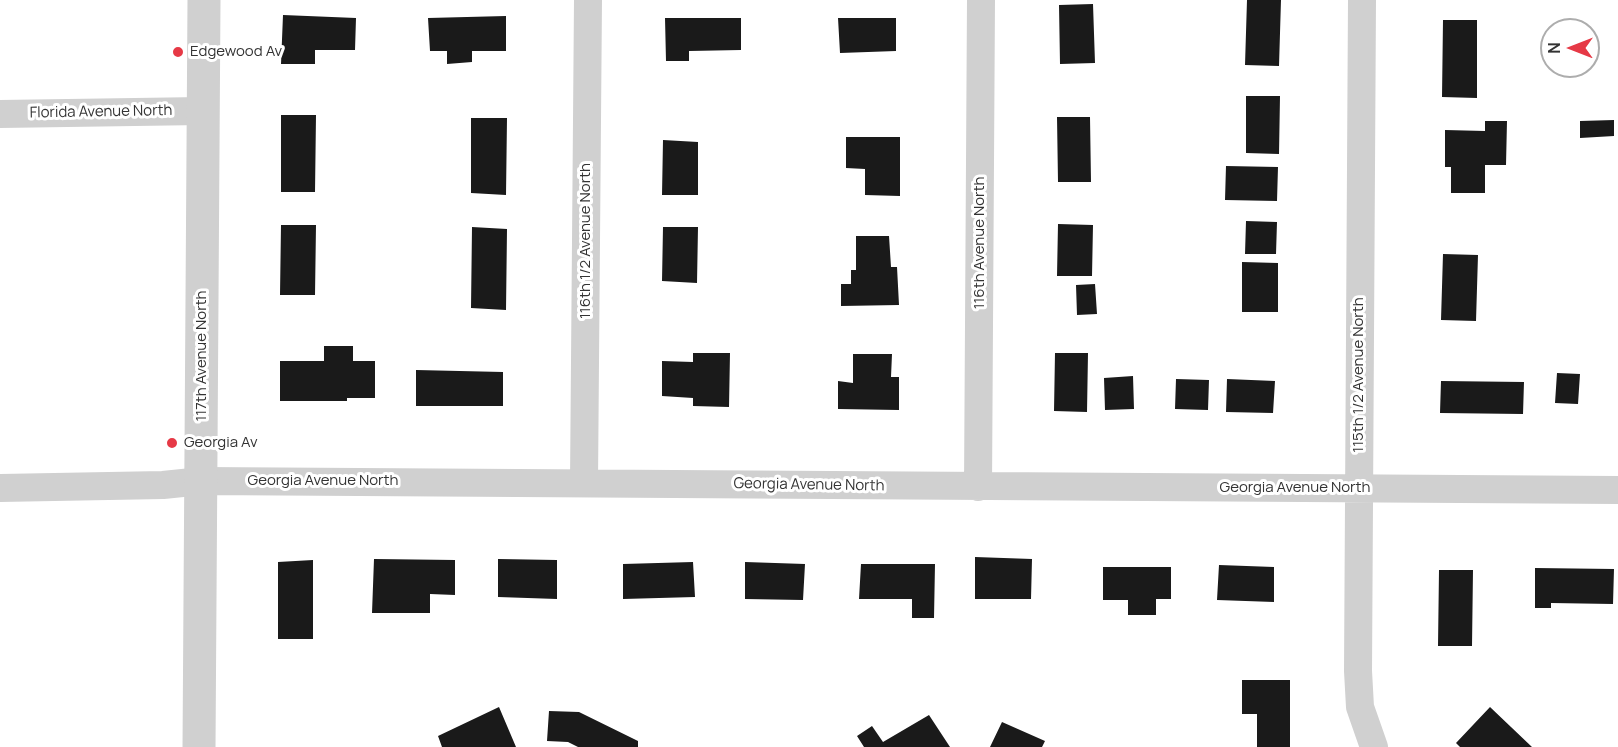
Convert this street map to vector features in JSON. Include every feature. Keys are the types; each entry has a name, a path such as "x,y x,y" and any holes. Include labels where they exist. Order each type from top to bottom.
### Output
{"street":[{"name":"117th Avenue North","path":"199,747 204,0"},
{"name":"116th 1/2 Avenue North","path":"584,482 588,0"},
{"name":"116th Avenue North","path":"978,486 981,0"},
{"name":"115th 1/2 Avenue North","path":"1362,0 1358,671 1360,707 1374,747"},
{"name":"Florida Avenue North","path":"0,114 202,111"},
{"name":"Georgia Avenue North","path":"0,488 163,485 202,481 1618,490"}],"building":[{"path":"1247,0 1281,0 1279,66 1245,65"},
{"path":"1093,4 1095,63 1060,64 1059,5"},
{"path":"283,15 356,18 355,50 315,50 315,64 281,64"},
{"path":"506,16 506,51 472,51 472,62 447,64 447,51 430,51 428,18"},
{"path":"665,18 741,18 741,50 689,51 689,61 666,61"},
{"path":"838,18 896,18 896,51 840,53"},
{"path":"1443,20 1477,20 1477,98 1442,97"},
{"path":"1246,96 1280,96 1279,154 1246,153"},
{"path":"281,115 316,115 315,192 281,192"},
{"path":"1057,117 1090,117 1091,182 1058,182"},
{"path":"471,118 507,118 506,195 471,193"},
{"path":"1614,120 1614,136 1580,138 1580,121"},
{"path":"1485,121 1507,121 1506,165 1485,165 1485,193 1451,193 1451,167 1445,167 1445,130 1485,131"},
{"path":"846,137 900,137 900,196 865,195 865,169 846,168"},
{"path":"663,140 698,142 698,195 662,195"},
{"path":"1226,166 1278,167 1277,201 1225,200"},
{"path":"1246,221 1277,222 1276,254 1245,254"},
{"path":"1058,224 1093,225 1092,276 1057,276"},
{"path":"281,225 316,225 315,295 280,295"},
{"path":"472,227 507,229 506,310 471,308"},
{"path":"663,227 698,227 697,283 662,281"},
{"path":"856,236 889,236 891,267 897,267 899,305 841,306 841,284 851,284 851,270 856,270"},
{"path":"1443,254 1478,255 1476,321 1441,320"},
{"path":"1242,262 1278,263 1278,312 1242,312"},
{"path":"1095,284 1097,314 1077,315 1076,285"},
{"path":"324,346 353,346 353,361 375,361 375,398 347,398 347,401 280,401 280,361 324,361"},
{"path":"693,353 730,353 729,407 693,406 693,398 662,396 662,361 693,362"},
{"path":"1055,353 1088,353 1087,412 1054,411"},
{"path":"853,354 892,354 891,377 899,377 899,410 838,409 838,381 853,383"},
{"path":"416,370 503,372 503,406 416,406"},
{"path":"1557,373 1580,374 1578,404 1555,403"},
{"path":"1133,376 1134,409 1105,410 1104,378"},
{"path":"1176,379 1209,380 1208,410 1175,409"},
{"path":"1227,379 1275,381 1273,413 1226,412"},
{"path":"1441,381 1524,382 1523,414 1440,413"},
{"path":"975,557 1032,559 1031,599 975,599"},
{"path":"374,559 455,560 455,595 430,594 430,613 372,613"},
{"path":"498,559 557,560 557,599 498,597"},
{"path":"313,560 313,639 278,639 278,562"},
{"path":"693,562 695,597 623,599 623,564"},
{"path":"745,562 805,564 803,600 745,599"},
{"path":"861,564 935,564 934,618 912,618 912,599 859,599"},
{"path":"1219,565 1274,567 1274,602 1217,600"},
{"path":"1103,567 1171,567 1171,599 1156,599 1156,615 1128,615 1128,600 1103,600"},
{"path":"1535,568 1614,569 1613,604 1551,603 1551,608 1535,608"},
{"path":"1439,570 1473,570 1472,646 1438,646"},
{"path":"1242,680 1290,680 1290,747 1257,747 1257,714 1242,714"},
{"path":"499,707 516,747 442,747 438,736"},
{"path":"1490,707 1532,747 1460,747 1456,743"},
{"path":"549,711 579,712 638,741 638,747 578,747 568,742 547,741"},
{"path":"929,715 950,747 864,747 857,736 872,726 883,742"},
{"path":"1002,722 1045,741 1042,747 990,747"}],"place":[{"name":"Edgewood Av","path":"178,52"},
{"name":"Georgia Av","path":"172,443"}]}
